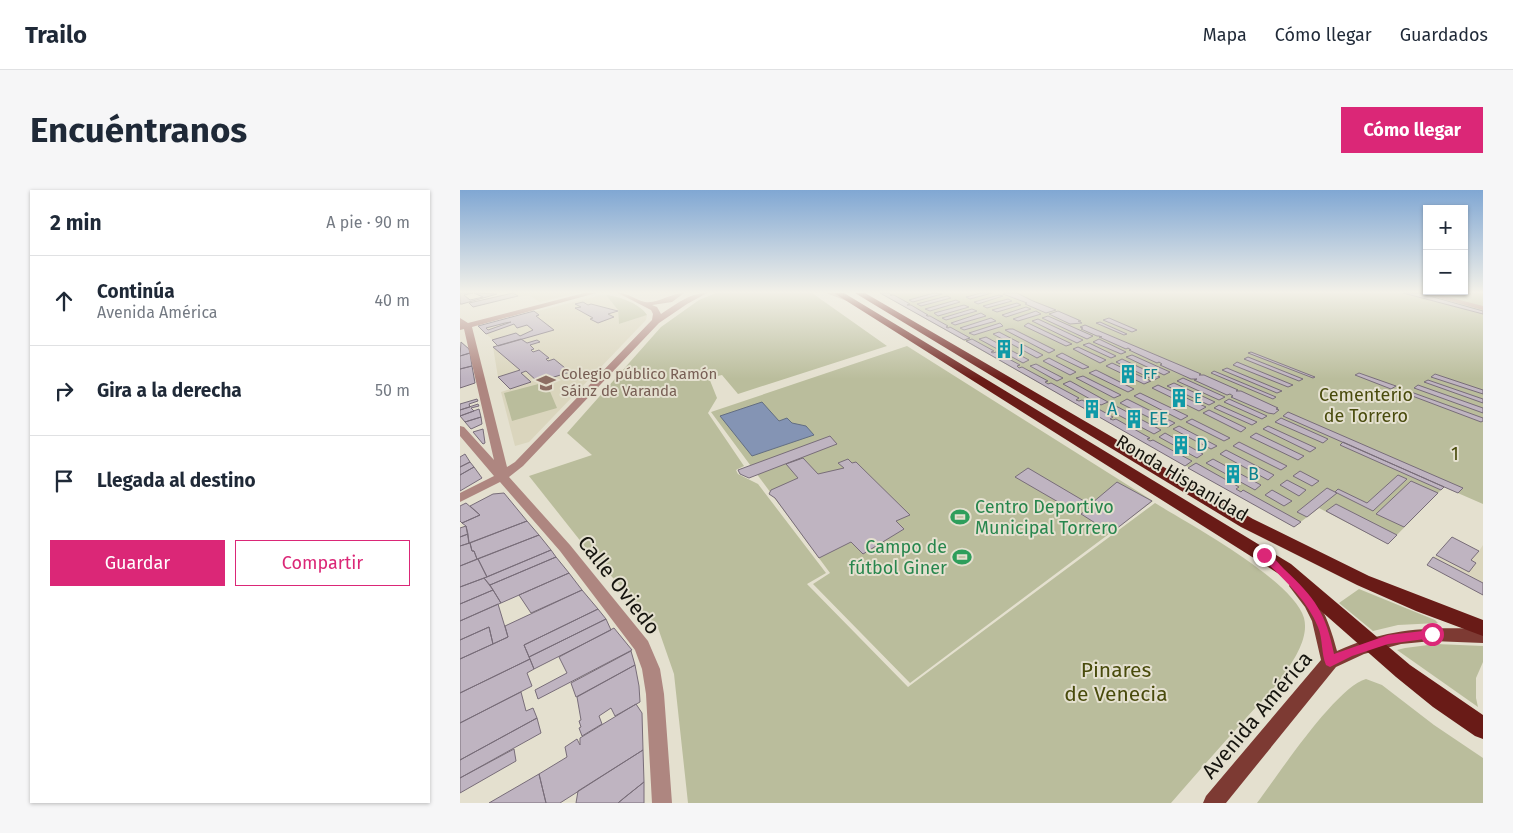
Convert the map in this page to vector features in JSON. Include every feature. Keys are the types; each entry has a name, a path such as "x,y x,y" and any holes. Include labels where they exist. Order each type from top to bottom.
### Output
{"highway":[{"name":"Ronda Hispanidad","path":"891,322 1298,578 1419,684 1483,728"},
{"name":"Ronda Hispanidad","path":"894,322 1247,524 1289,546 1380,590 1483,628"}],"main road":[{"path":"1264,555 1298,588 1312,606 1324,629 1330,662"},
{"name":"Avenida América","path":"1212,803 1330,662 1372,644 1413,635 1456,634 1483,636"}],"street":[{"path":"476,322 462,325 501,472"},
{"path":"460,498 522,461 655,322"},
{"name":"Calle Oviedo","path":"460,429 501,472 565,548 642,646 651,669 655,694 662,803"}],"shaded area":[{"name":"Colegio público Ramón Sáinz de Varanda","path":"495,322 619,322 619,324 626,322 644,322 529,442 515,446 501,392 510,389 498,377 493,347 498,345 478,326"},
{"path":"1452,537 1479,551 1483,545 1483,595 1427,565"}],"green space":[{"name":"Pinares de Venecia","path":"669,322 852,322 887,346 738,394 722,375 709,378 717,398 708,413 744,466 736,470 738,474 758,484 826,573 807,584 908,687 1155,503 1238,554 1281,587 1296,603 1304,618 1305,633 1300,648 1271,691 1171,803 688,803 674,674 658,628 586,548 529,476 592,455 567,433 661,327"},
{"name":"Cementerio de Torrero","path":"931,322 1483,322 1483,504 1444,487 1388,544 1319,508 1294,527"},
{"name":"Centro Deportivo Municipal Torrero","path":"907,346 1153,501 910,683 813,584 830,573 711,412"},
{"path":"546,382 557,408 512,421 504,393"},
{"path":"1359,589 1435,620 1438,623 1398,625 1373,631 1339,603"},
{"path":"1436,644 1483,646 1483,662 1476,678 1478,707 1397,650"},
{"path":"1366,679 1382,685 1434,725 1483,758 1483,803 1257,803 1324,714 1354,685"}],"water":[{"path":"762,402 779,421 787,418 792,423 806,426 814,435 752,456 720,416"}],"building":[{"path":"494,322 543,322 554,330 498,346 492,340 516,333 520,336 533,330 527,325 517,328 514,324 486,334 478,326","holes":["511,322 488,330 486,328 505,323"]},
{"path":"931,322 940,322 948,326 946,327 950,327 970,338 964,340"},
{"path":"955,322 967,322 955,325 951,323"},
{"path":"980,322 994,322 964,330 960,328"},
{"path":"1033,322 1044,322 1083,340 1077,343"},
{"path":"1050,322 1061,322 1093,336 1087,339"},
{"path":"1065,322 1082,323 1070,324"},
{"path":"1100,322 1127,334 1124,335 1096,323"},
{"path":"1107,322 1117,322 1137,330 1132,332"},
{"path":"1000,323 1003,326 974,335 969,333"},
{"path":"1028,323 1072,344 1066,346 1024,326"},
{"path":"1085,325 1238,390 1236,391 1241,391 1279,410 1274,414 1268,413 1231,397 1233,396 1230,394 1227,395 1194,380 1197,379 1191,379 1160,365 1162,364 1159,362 1157,363 1128,348 1126,349 1081,329 1083,328 1080,327"},
{"name":"J","path":"1013,329 1055,350 1049,353 1005,330"},
{"name":"J","path":"999,332 1043,355 1037,358 993,334"},
{"name":"J","path":"986,337 1029,360 1023,363 979,339"},
{"path":"521,339 527,343 537,340 540,342 530,345 534,349 531,350 533,352 539,350 549,358 546,359 548,361 554,359 570,372 538,382 526,371 521,373 531,382 510,389 498,377 520,370 493,347"},
{"name":"A","path":"972,339 994,351 991,352 996,352 1020,365 1017,366 1019,368 1022,367 1048,381 1045,382 1048,384 1051,383 1079,398 1076,400 1082,400 1113,417 1110,419 1116,419 1150,438 1147,439 1150,441 1153,440 1192,461 1185,466 966,341"},
{"path":"1099,339 1126,352 1121,354 1093,342"},
{"path":"461,342 469,349 470,353 460,356"},
{"path":"1089,343 1116,356 1111,358 1083,345"},
{"path":"1078,347 1106,360 1100,363 1073,349"},
{"path":"1251,352 1315,377 1313,378 1248,353"},
{"path":"470,353 472,366 460,369 460,356"},
{"path":"1062,353 1089,367 1083,369 1056,356"},
{"name":"FF","path":"1132,355 1170,372 1164,375 1126,357"},
{"path":"1248,357 1303,379 1299,381 1244,359"},
{"path":"1049,358 1076,372 1070,375 1043,361"},
{"name":"FF","path":"1122,359 1160,377 1154,380 1116,362"},
{"path":"1237,362 1293,385 1288,387 1233,365"},
{"name":"FF","path":"1112,363 1151,381 1144,384 1106,366"},
{"path":"1036,364 1063,378 1057,381 1030,366"},
{"path":"472,366 475,383 460,388 460,369"},
{"path":"1227,368 1282,391 1277,393 1222,370"},
{"path":"1096,370 1134,389 1128,392 1089,373"},
{"path":"1214,371 1276,397 1273,399 1211,373"},
{"path":"1359,373 1396,386 1391,389 1355,375"},
{"path":"1435,374 1483,390 1483,394 1431,377"},
{"path":"1083,376 1121,395 1114,398 1076,378"},
{"name":"E","path":"1183,378 1225,397 1219,400 1177,381"},
{"path":"1428,380 1483,399 1483,403 1424,382"},
{"path":"1070,381 1108,402 1101,405 1063,384"},
{"name":"E","path":"1174,383 1215,402 1209,405 1167,386"},
{"name":"E","path":"1158,385 1206,407 1199,411 1152,388"},
{"path":"1418,385 1483,408 1483,413 1414,388"},
{"path":"1411,392 1483,418 1483,421 1481,422 1407,394"},
{"name":"EE","path":"1140,393 1188,416 1181,420 1134,396"},
{"path":"477,399 478,401 469,404 470,407 460,410 460,404"},
{"name":"EE","path":"1127,399 1175,423 1168,427 1120,403"},
{"path":"1229,399 1267,416 1262,419 1224,402"},
{"path":"478,404 479,406 471,408 474,411 460,416 460,410"},
{"name":"EE","path":"1114,405 1161,430 1154,434 1107,409"},
{"path":"1219,405 1257,422 1252,425 1214,408"},
{"path":"479,409 481,417 465,422 460,416"},
{"path":"1209,410 1246,428 1241,432 1203,413"},
{"path":"1288,412 1463,488 1458,493 1283,416"},
{"path":"481,417 482,424 471,429 465,422"},
{"name":"B","path":"1281,418 1328,439 1323,443 1275,422"},
{"name":"D","path":"1192,419 1230,438 1224,441 1186,422"},
{"name":"D","path":"1179,426 1217,446 1211,449 1173,429"},
{"name":"B","path":"1268,426 1316,448 1310,452 1263,429"},
{"path":"483,429 485,443 483,444 473,432"},
{"name":"D","path":"1165,433 1203,454 1197,458 1159,437"},
{"path":"1256,433 1304,456 1298,460 1250,437"},
{"path":"830,436 837,444 749,478 740,474 738,470"},
{"path":"1239,442 1287,466 1281,470 1233,446"},
{"path":"1343,442 1444,487 1441,490 1340,445"},
{"name":"B","path":"1226,450 1274,475 1268,480 1220,454"},
{"path":"465,454 470,462 460,467 460,457"},
{"path":"803,458 818,474 844,468 838,463 848,459 852,463 856,462 910,515 896,521 904,529 863,554 851,542 819,558 775,498 769,494 771,490 798,478 786,464"},
{"name":"B","path":"1213,459 1261,485 1255,490 1206,463"},
{"path":"470,462 474,467 460,475 460,467"},
{"path":"1196,463 1239,487 1236,489 1241,492 1243,490 1301,522 1294,527 1188,468"},
{"path":"474,467 482,478 460,491 460,475"},
{"path":"1028,468 1084,501 1072,510 1015,477"},
{"path":"1300,471 1319,481 1312,486 1293,476"},
{"path":"1398,475 1407,479 1373,511 1335,492 1338,489 1367,503"},
{"path":"1287,480 1306,490 1299,496 1280,485"},
{"path":"1411,481 1438,493 1404,527 1376,514"},
{"path":"1117,482 1152,501 1111,533 1081,514 1094,505 1092,503"},
{"path":"1327,488 1337,493 1307,517 1297,512"},
{"path":"1272,490 1292,501 1284,506 1265,495"},
{"path":"504,493 527,521 469,543 466,526 462,523 480,515 470,506 493,494"},
{"path":"466,503 480,515 462,523 460,521 460,506"},
{"path":"1336,504 1397,535 1388,544 1326,511"},
{"path":"527,521 539,535 477,559 470,543"},
{"path":"466,526 468,534 460,537 460,528"},
{"path":"468,534 469,543 460,546 460,537"},
{"path":"539,535 551,550 487,577 478,559"},
{"path":"1452,537 1479,551 1471,560 1476,563 1469,572 1436,555"},
{"path":"470,543 477,559 460,566 460,546"},
{"path":"551,550 556,557 490,585 484,578"},
{"path":"556,557 569,573 501,603 490,585"},
{"path":"1433,557 1483,583 1483,595 1427,565"},
{"path":"478,559 487,577 460,587 460,566"},
{"path":"569,573 582,590 531,613 519,595"},
{"path":"484,578 493,590 460,604 460,587"},
{"path":"493,590 501,603 460,621 460,604"},
{"path":"582,590 598,609 524,645 530,659 460,693 460,659 508,637 505,626"},
{"path":"498,604 508,637 493,644 489,627 460,640 460,621"},
{"path":"598,609 606,619 529,657 524,645"},
{"path":"606,619 611,630 534,669 529,657"},
{"path":"489,627 493,644 460,659 460,640"},
{"path":"614,628 632,650 538,699 535,690 567,673 559,657"},
{"path":"631,651 635,665 576,697 571,683"},
{"path":"530,659 534,669 527,673 532,686 460,723 460,693"},
{"path":"635,665 640,702 615,716 611,708 599,716 602,724 582,736 579,728 581,727 579,721 581,720 577,697"},
{"path":"521,692 526,711 533,708 537,718 460,760 460,723"},
{"path":"636,704 642,713 643,750 560,803 546,803 539,774 567,757 565,747 577,739 580,745 580,738"},
{"path":"537,718 541,733 460,778 460,760"},
{"path":"514,749 516,761 460,793 460,778"},
{"path":"643,750 644,782 618,803 576,803 578,791"},
{"path":"539,774 546,803 489,803 527,781"},
{"path":"644,782 644,803 618,803 625,797"}],"place":[{"name":"J","path":"1004,349"},
{"name":"FF","path":"1128,374"},
{"name":"Colegio público Ramón Sáinz de Varanda","path":"546,383"},
{"name":"E","path":"1179,398"},
{"name":"A","path":"1092,409"},
{"name":"EE","path":"1134,419"},
{"name":"D","path":"1181,445"},
{"name":"B","path":"1233,474"},
{"name":"Centro Deportivo Municipal Torrero","path":"960,517"},
{"name":"Campo de fútbol Giner","path":"962,557"}],"route":[{"path":"1264,555 1298,588 1320,618 1327,641 1330,662 1339,656 1372,644 1413,635 1432,634"}],"park label":[{"name":"1","path":"1455,454"}]}
